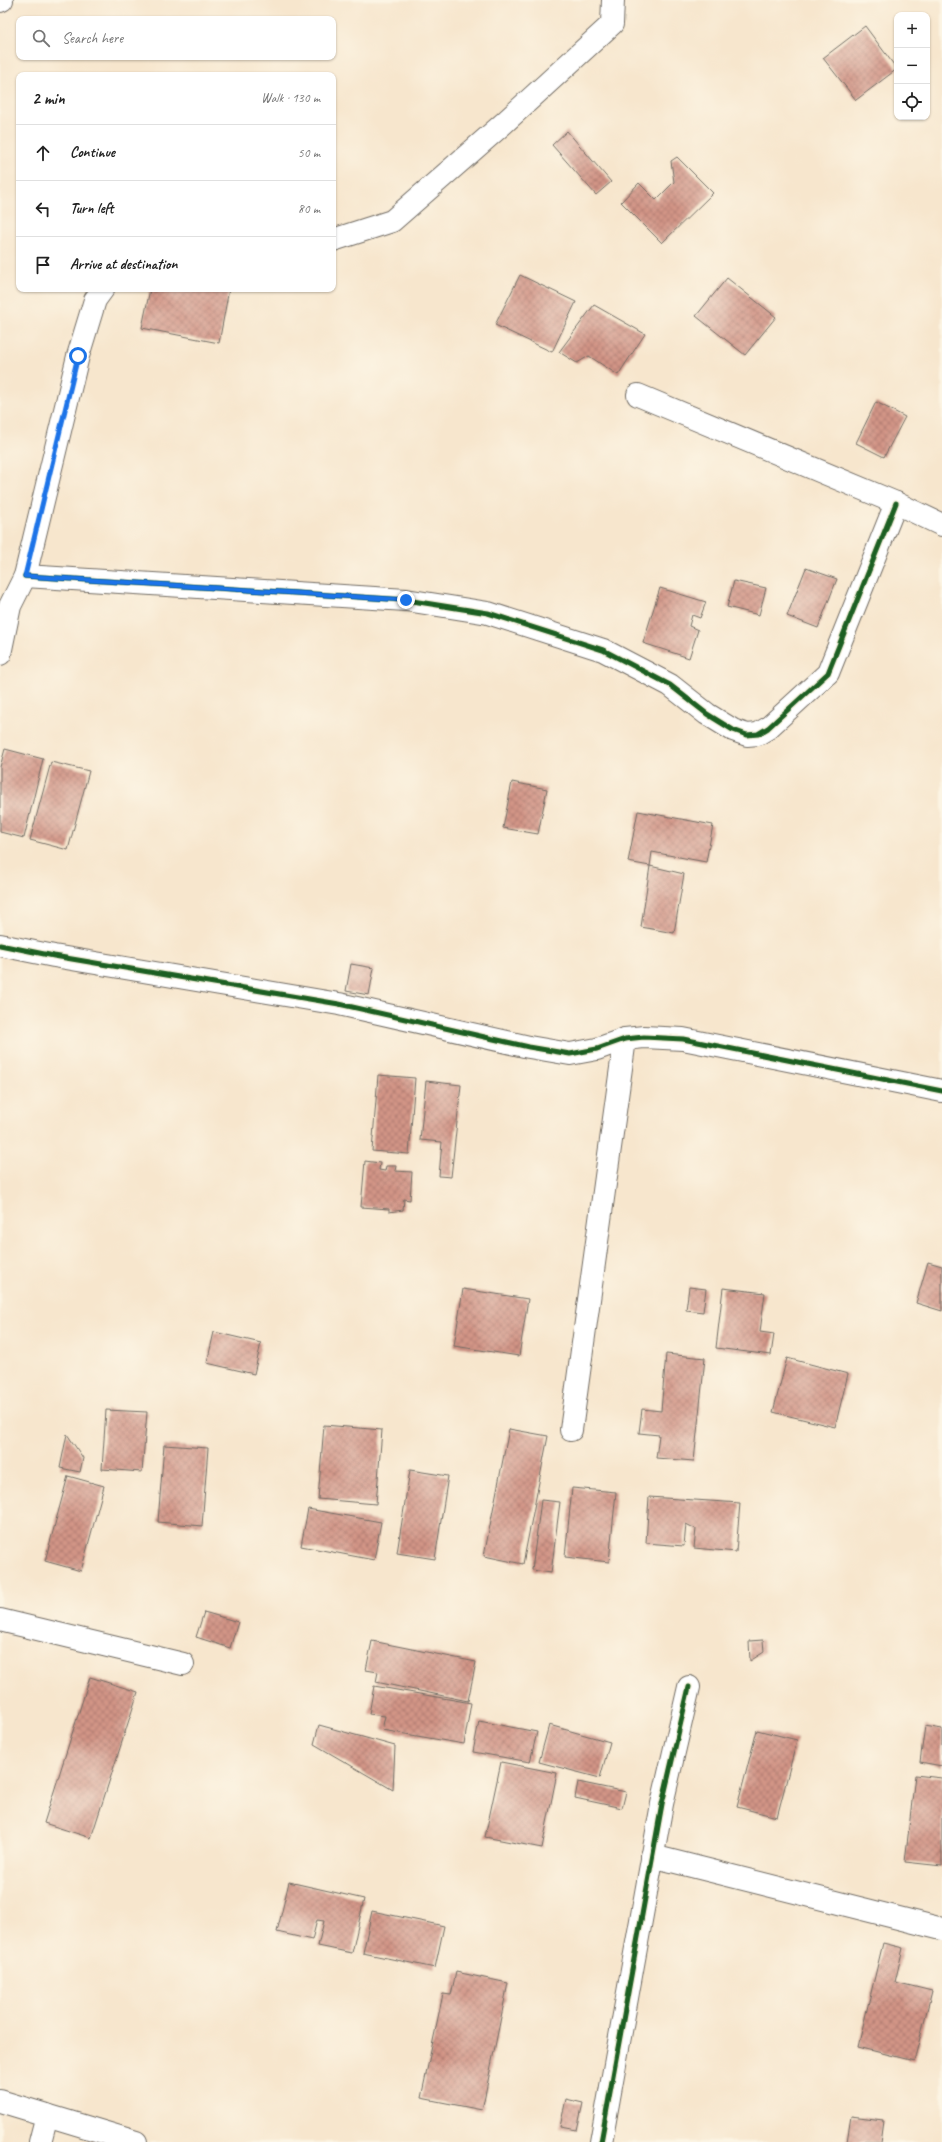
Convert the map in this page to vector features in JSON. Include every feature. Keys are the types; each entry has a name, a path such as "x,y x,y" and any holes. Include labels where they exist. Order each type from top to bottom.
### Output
{"street":[{"path":"336,239 392,221 504,123 612,24 613,0"},
{"path":"0,654 10,606 25,576 78,356 95,300 101,292"},
{"path":"638,395 896,503 942,525"},
{"path":"25,576 406,600 488,613 603,650 670,686 707,714 732,730 747,735 758,734 768,728 828,673 896,503"},
{"path":"0,945 54,956 339,1004 529,1047 570,1054 597,1049 625,1039 644,1037 683,1039 942,1091"},
{"path":"571,1430 625,1039"},
{"path":"0,1620 183,1664"},
{"path":"601,2142 662,1804 689,1687"},
{"path":"652,1856 942,1929"},
{"path":"0,2101 136,2142"},
{"path":"40,2142 47,2115"}],"building":[{"path":"865,26 894,65 894,71 856,100 823,58"},
{"path":"567,131 611,182 596,195 552,145"},
{"path":"677,157 713,193 662,243 621,202 639,183 656,200 674,182 671,161"},
{"path":"520,275 576,302 552,352 495,325"},
{"path":"727,278 776,317 745,355 696,316"},
{"path":"149,292 228,292 219,343 142,328"},
{"path":"594,305 645,334 618,375 589,356 577,363 559,352"},
{"path":"876,402 905,417 884,457 856,443"},
{"path":"806,568 837,579 818,628 787,616"},
{"path":"734,581 766,588 759,615 727,607"},
{"path":"660,588 706,602 700,618 692,615 689,626 698,630 689,658 643,643"},
{"path":"5,749 43,759 24,838 0,832 0,767"},
{"path":"51,762 89,771 68,850 30,840"},
{"path":"512,782 547,789 538,834 503,828"},
{"path":"638,811 713,825 706,862 652,852 650,866 628,862"},
{"path":"650,866 684,874 674,933 641,927"},
{"path":"351,964 374,968 369,995 346,991"},
{"path":"378,1075 415,1078 409,1154 372,1151"},
{"path":"426,1081 461,1085 451,1177 439,1176 442,1142 420,1140"},
{"path":"365,1161 380,1163 379,1170 385,1171 386,1166 396,1166 395,1171 412,1172 410,1200 404,1199 403,1210 389,1212 389,1209 361,1207"},
{"path":"928,1262 942,1266 942,1311 916,1303"},
{"path":"689,1287 706,1289 703,1312 686,1310"},
{"path":"723,1288 765,1293 760,1332 774,1334 771,1355 716,1348"},
{"path":"463,1289 528,1299 519,1356 454,1346"},
{"path":"214,1332 261,1343 254,1374 207,1363"},
{"path":"666,1354 705,1358 694,1461 656,1458 659,1435 639,1433 642,1409 661,1411"},
{"path":"787,1358 848,1374 835,1427 773,1412"},
{"path":"106,1410 147,1412 142,1472 102,1469"},
{"path":"324,1425 382,1430 376,1504 318,1499"},
{"path":"509,1429 548,1436 523,1564 484,1556"},
{"path":"67,1434 83,1458 80,1472 60,1468"},
{"path":"164,1445 208,1448 202,1526 158,1522"},
{"path":"410,1470 448,1476 435,1559 397,1553"},
{"path":"68,1476 104,1486 81,1571 45,1561"},
{"path":"572,1488 616,1492 609,1562 565,1557"},
{"path":"649,1497 740,1503 736,1552 694,1548 696,1529 686,1524 684,1546 646,1543"},
{"path":"541,1500 560,1502 551,1573 532,1570"},
{"path":"308,1509 381,1522 374,1560 301,1546"},
{"path":"204,1612 238,1622 230,1648 196,1637"},
{"path":"763,1640 764,1652 750,1661 749,1641"},
{"path":"372,1641 476,1662 468,1701 376,1682 378,1672 366,1670"},
{"path":"90,1677 138,1692 91,1838 44,1823"},
{"path":"374,1686 471,1703 464,1744 382,1730 385,1716 369,1714"},
{"path":"479,1721 537,1732 530,1762 473,1752"},
{"path":"319,1725 395,1746 393,1790 314,1744"},
{"path":"549,1725 610,1742 600,1778 539,1762"},
{"path":"925,1726 942,1729 942,1766 920,1762"},
{"path":"757,1730 797,1740 777,1817 737,1807"},
{"path":"501,1762 557,1773 542,1848 485,1837"},
{"path":"915,1775 942,1778 942,1866 905,1862"},
{"path":"578,1782 626,1792 622,1808 575,1798"},
{"path":"289,1882 364,1899 352,1953 318,1946 324,1921 317,1920 312,1940 277,1932"},
{"path":"372,1911 444,1926 435,1968 363,1953"},
{"path":"883,1943 903,1948 895,1982 932,1991 914,2061 858,2047"},
{"path":"456,1972 508,1983 482,2110 421,2098 443,1994 451,1995"},
{"path":"566,2099 583,2103 577,2130 560,2127"},
{"path":"851,2116 883,2120 880,2142 847,2142"}],"cycle path":[{"path":"25,576 406,600 488,613 603,650 670,685 707,714 733,730 747,735 758,734 768,728 828,673 896,503"},
{"path":"0,945 54,956 339,1004 529,1047 570,1054 597,1049 625,1039 644,1037 683,1039 942,1091"},
{"path":"601,2142 662,1804 689,1687"}],"route":[{"path":"78,356 25,576 406,600"}]}
